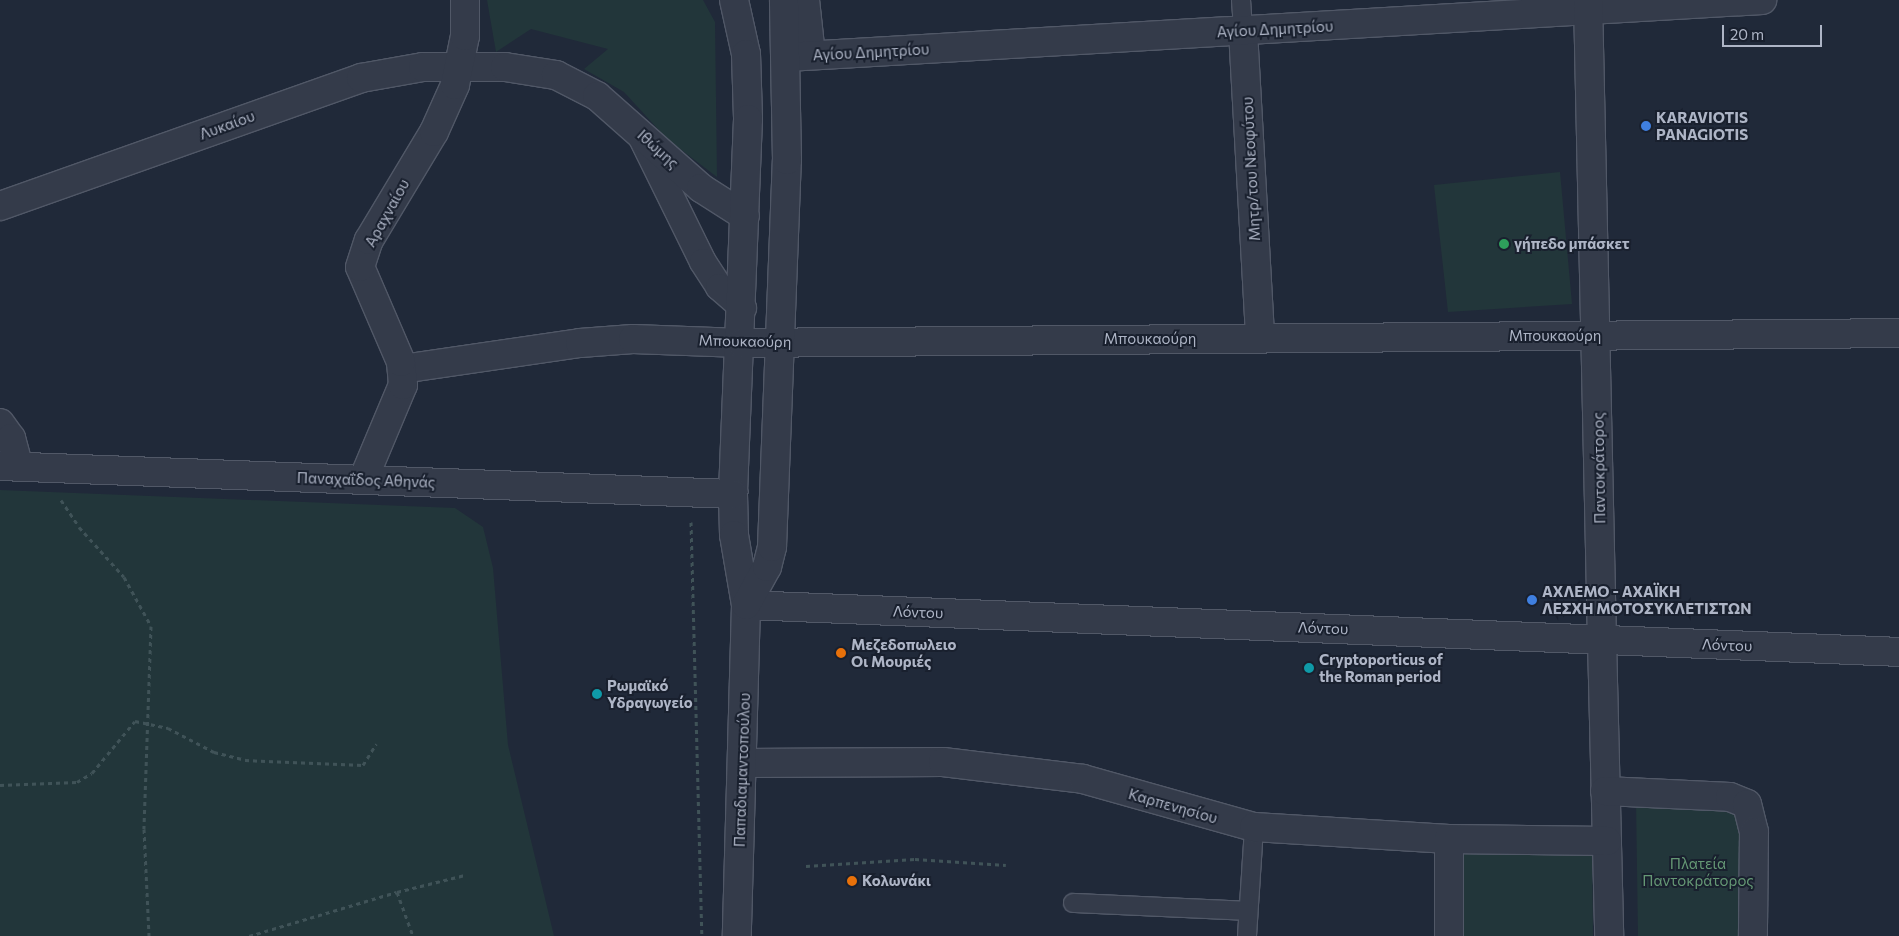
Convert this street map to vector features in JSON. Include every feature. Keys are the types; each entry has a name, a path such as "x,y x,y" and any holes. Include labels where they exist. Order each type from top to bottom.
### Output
{"street":[{"name":"Αραχναίου","path":"363,480 399,401 402,369 360,267 369,240 438,125 459,66 465,36 464,0"},
{"name":"Παπαδιαμαντοπούλου","path":"734,0 748,77 743,308 733,494 734,535 746,604 736,936"},
{"path":"784,0 800,56"},
{"path":"746,604 767,567 772,547 778,342 806,0"},
{"name":"Αγίου Δημητρίου","path":"800,56 1243,31 1588,6 1762,0"},
{"name":"Παντοκράτορος","path":"1588,6 1598,336 1602,640 1609,936"},
{"name":"Μητρ/του Νεοφύτου","path":"1243,31 1260,338"},
{"name":"Ιθώμης","path":"459,66 533,69 571,80 609,104 701,188 745,216"},
{"name":"Λυκαίου","path":"0,206 344,83 394,70 459,66"},
{"path":"640,134 703,262 719,287 743,308"},
{"name":"Μπουκαούρη","path":"402,369 580,342 632,339 741,343 1899,333"},
{"path":"0,423 11,438 10,466"},
{"name":"Παναχαΐδος Αθηνάς","path":"10,466 733,494"},
{"name":"Λόντου","path":"746,604 1899,652"},
{"name":"Καρπενησίου","path":"742,763 943,762 1083,779 1254,826 1449,839 1607,842"},
{"path":"1605,791 1730,797 1747,804 1754,832 1753,936"},
{"path":"1449,839 1449,936"}],"lane":[{"name":"Μητρ/του Νεοφύτου","path":"1241,0 1243,31"},
{"path":"1247,936 1254,826"},
{"path":"1073,903 1248,911"}],"path":[{"path":"50,468 65,506 124,576 151,626 144,830 149,936"},
{"path":"690,492 702,936"},
{"path":"0,785 62,786 92,773 127,727 135,721 148,722 214,752 246,760 363,765 376,744"},
{"path":"806,866 915,859 1006,865"},
{"path":"249,936 397,892 465,875"},
{"path":"397,892 413,936"}],"green space":[{"path":"487,0 703,0 715,22 717,177 667,139 624,92 584,69 608,49 531,29 496,52"},
{"name":"γήπεδο μπάσκετ","path":"1560,172 1572,304 1448,312 1434,185"},
{"path":"0,490 455,508 483,527 493,568 508,745 554,936 0,936"},
{"name":"Πλατεία Παντοκράτορος","path":"1636,800 1759,808 1759,936 1638,936"},
{"path":"1457,845 1592,848 1593,936 1457,936"}],"place":[{"name":"KARAVIOTIS PANAGIOTIS","path":"1646,126"},
{"name":"γήπεδο μπάσκετ","path":"1504,244"},
{"name":"ΑΧΛΕΜΟ - ΑΧΑΪΚΗ ΛΕΣΧΗ ΜΟΤΟΣΥΚΛΕΤΙΣΤΩΝ","path":"1532,600"},
{"name":"Μεζεδοπωλειο Οι Μουριές","path":"841,653"},
{"name":"Cryptoporticus of the Roman period","path":"1309,668"},
{"name":"Ρωμαϊκό Υδραγωγείο","path":"597,694"},
{"name":"Κολωνάκι","path":"852,881"}]}
